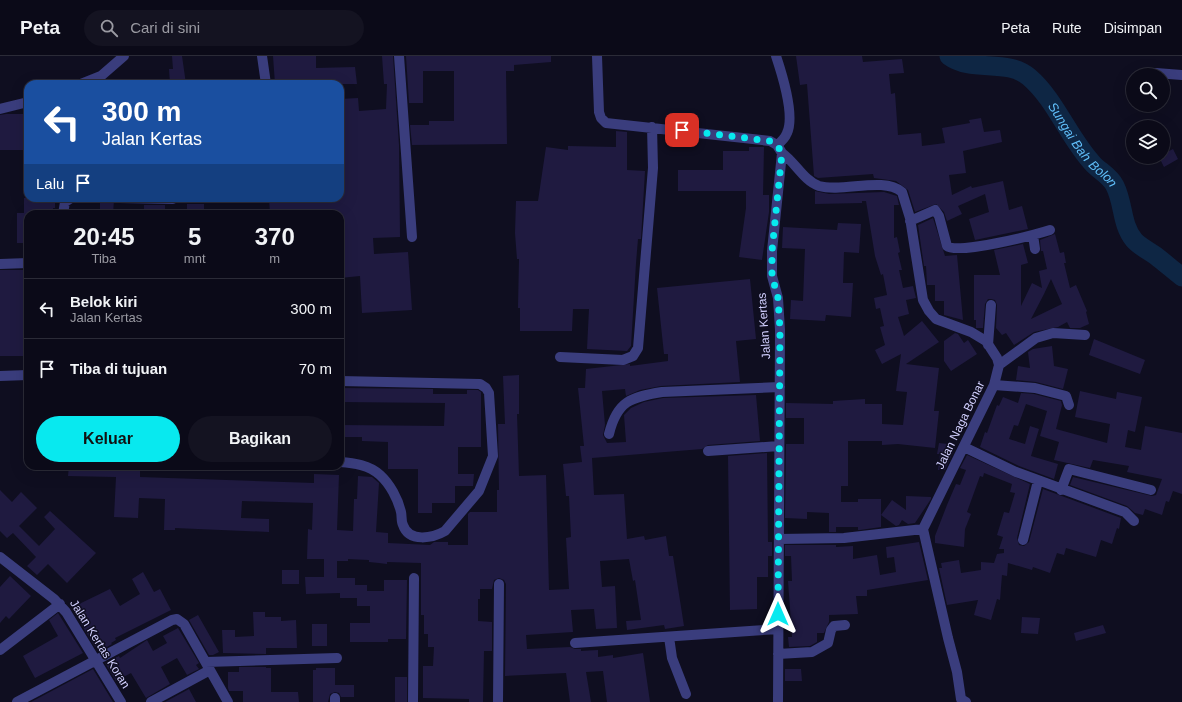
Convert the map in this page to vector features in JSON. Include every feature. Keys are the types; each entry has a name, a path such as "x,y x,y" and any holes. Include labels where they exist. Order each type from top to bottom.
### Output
{"street":[{"path":"262,56 265,80"},
{"path":"399,56 412,237"},
{"path":"597,56 597,91 599,112 601,118 606,123 770,141 794,162 811,182 819,186 831,188 891,185 896,187 902,192 910,221 923,300 936,319 980,336 997,358 999,365 1036,338 1053,332 1085,335"},
{"path":"776,56 785,81 789,124 780,149"},
{"path":"91,80 101,76 121,57"},
{"path":"1170,74 1182,75"},
{"path":"0,109 24,103"},
{"path":"560,357 623,360 634,356 638,348 653,168 652,127"},
{"name":"Jalan Kertas","path":"778,702 780,330 778,298 772,276 772,251 780,149"},
{"path":"910,221 932,210 938,212 945,241 949,248 971,248 1050,230"},
{"path":"1033,235 1035,249"},
{"path":"0,264 24,263"},
{"path":"988,345 991,305"},
{"name":"Jalan Naga Bonar","path":"923,529 994,385 999,365"},
{"path":"0,376 24,375"},
{"path":"344,381 480,384 489,392 494,451 479,491 445,531 438,535 428,537 418,537 409,534 403,525 397,500 381,475 360,464 344,462"},
{"path":"994,385 1035,388 1066,396 1068,405"},
{"path":"609,434 620,406 625,402 648,394 662,392 780,387"},
{"path":"708,451 779,446"},
{"path":"964,447 1038,481 1125,512 1134,521"},
{"path":"1061,490 1069,469 1151,490"},
{"path":"1023,540 1038,481"},
{"path":"779,538 844,538 923,529 957,672 961,699 966,702"},
{"name":"Jalan Kertas Koran","path":"0,557 60,604 97,660 121,702"},
{"path":"413,702 414,578"},
{"path":"498,702 499,584"},
{"path":"0,650 60,604"},
{"path":"18,702 172,620 177,619 184,624 228,702"},
{"path":"778,654 812,652 828,643 831,630 834,626 845,625"},
{"path":"575,643 778,628"},
{"path":"669,637 672,658 686,694"},
{"path":"151,702 208,666 337,658"}],"building":[{"path":"172,56 182,56 185,80 170,80 169,69 173,69"},
{"path":"273,56 316,56 316,68 355,67 357,84 344,84 344,80 275,80"},
{"path":"382,56 393,56 399,145 400,237 373,238 374,254 408,252 412,310 362,313 360,276 344,278 344,210 270,210 269,202 344,202 344,99 358,98 359,111 386,109 387,84 384,84"},
{"path":"406,56 551,56 551,62 514,65 514,71 506,71 507,144 412,145 410,125 429,125 429,121 454,121 454,71 423,71 423,103 409,103"},
{"path":"796,56 862,56 863,62 902,59 904,73 889,74 891,94 895,93 898,135 921,133 922,146 945,143 942,128 970,123 969,120 981,118 984,132 1000,130 1002,142 963,151 966,173 949,175 952,195 971,186 972,188 1003,181 1009,210 1022,206 1028,229 975,240 969,219 989,212 985,194 958,206 962,214 947,221 944,212 936,204 915,212 908,190 896,181 874,178 873,174 818,178 814,176 807,84 800,85"},
{"path":"24,114 24,150 0,150 0,115"},
{"path":"616,131 627,132 627,170 645,171 641,239 638,239 636,263 631,346 627,351 587,349 589,309 573,309 572,331 520,331 520,308 518,308 519,259 517,259 515,233 516,201 538,201 546,147 568,150 568,146 616,147"},
{"path":"749,147 764,147 763,195 769,195 769,212 762,260 739,257 746,208 746,191 678,191 678,170 723,170 723,151 749,151"},
{"path":"1173,149 1178,159 1170,164 1170,150"},
{"path":"1162,164 1169,164 1164,167"},
{"path":"815,191 829,194 884,192 897,196 899,205 894,205 894,238 897,237 900,252 898,253 902,270 899,270 903,288 913,286 916,298 906,300 909,314 898,317 904,336 922,321 939,342 906,364 939,368 934,411 939,411 935,448 898,444 882,445 882,441 848,441 848,486 841,486 841,502 858,502 858,499 881,499 881,527 858,530 858,527 836,527 836,532 829,532 829,513 807,512 807,519 785,518 786,444 804,444 804,418 786,418 786,403 833,404 833,401 865,399 865,404 882,404 882,424 903,425 907,392 896,391 901,354 882,364 875,350 885,345 880,327 884,326 880,308 876,309 874,298 887,295 883,274 881,275 875,256 866,201 862,201 862,203 815,204"},
{"path":"24,202 55,202 55,208 53,208 53,210 24,210"},
{"path":"100,202 114,202 113,210 100,210"},
{"path":"187,204 204,204 204,210 187,210"},
{"path":"144,205 165,205 165,210 144,210"},
{"path":"17,213 24,213 24,243 17,243"},
{"path":"933,218 945,256 957,255 963,320 944,315 944,301 935,301 935,285 927,285 926,266 924,266 918,225"},
{"path":"838,223 861,224 859,253 844,252 843,283 853,283 851,317 826,315 825,321 790,319 791,300 803,301 805,249 782,248 783,227 837,230"},
{"path":"1055,234 1060,253 1064,252 1066,263 1064,263 1070,288 1076,285 1087,311 1089,324 1080,328 1070,328 1067,322 1058,327 1034,332 1014,345 1006,333 1002,335 996,328 997,305 995,300 988,299 985,304 983,328 976,328 976,320 974,320 974,275 1000,275 994,250 1023,244 1028,263 1021,265 1021,306 1032,283 1042,288 1039,271 1047,269 1043,251 1041,251 1040,240","holes":["1051,279 1062,304 1031,319"]},
{"path":"0,270 24,270 24,356 0,356"},
{"path":"750,279 756,339 736,341 740,382 661,386 640,390 626,396 625,389 602,391 605,425 603,435 607,443 626,442 624,415 631,408 644,402 663,398 756,395 760,441 708,445 702,449 592,458 594,495 624,494 627,539 644,536 645,540 666,536 669,556 673,556 684,626 665,629 664,625 627,630 626,621 641,620 635,580 633,581 629,559 600,561 602,587 615,586 617,628 596,629 594,609 571,610 573,632 526,635 527,649 570,647 581,649 581,651 598,650 598,657 613,655 613,658 643,653 650,702 607,702 603,671 586,672 591,702 570,702 566,673 505,676 506,584 504,580 499,578 494,580 492,589 480,589 480,599 478,599 478,621 492,622 492,651 484,651 483,702 469,702 469,699 423,698 423,666 433,666 434,647 428,647 428,634 424,634 424,615 421,615 421,563 387,562 387,564 369,562 369,560 348,559 348,561 337,561 337,578 355,578 355,585 367,585 367,591 384,591 384,580 407,580 406,639 388,639 388,642 350,642 350,623 370,623 370,606 357,606 357,598 340,598 340,593 306,594 305,577 324,577 324,559 307,559 308,529 312,530 313,503 242,501 241,518 269,519 269,532 175,528 175,530 164,530 165,499 139,498 138,518 114,517 116,477 68,476 69,470 140,470 140,477 314,483 314,474 339,475 337,530 353,531 354,499 357,499 358,476 372,477 379,483 376,532 388,533 388,543 430,545 434,542 448,542 448,545 468,545 468,514 470,512 497,512 497,490 499,490 498,424 505,424 503,376 519,375 519,414 517,414 519,476 546,475 549,590 569,589 566,538 571,537 569,496 566,496 563,464 582,462 580,446 584,446 578,388 585,388 586,369 630,364 630,366 668,361 668,354 664,354 657,288"},
{"path":"955,333 958,334 964,343 968,340 977,354 951,371 944,361 944,341"},
{"path":"1094,339 1145,360 1140,374 1089,355"},
{"path":"1052,346 1054,366 1068,369 1063,389 1036,382 1016,380 1018,366 1030,368 1028,352 1033,349"},
{"path":"344,388 433,389 433,394 467,394 467,390 478,390 481,392 481,447 458,447 458,474 474,474 473,486 455,486 455,503 432,503 432,513 418,513 418,469 388,469 388,442 362,441 362,437 344,437 344,425 444,426 445,403 344,402"},
{"path":"1080,391 1116,399 1117,392 1142,397 1135,432 1128,430 1125,447 1141,450 1145,426 1182,433 1182,494 1173,491 1169,502 1166,501 1162,515 1145,509 1143,515 1135,513 1127,506 1070,485 1073,477 1152,496 1156,495 1162,479 1127,472 1129,466 1093,460 1090,468 1054,460 1059,442 1040,436 1047,411 1026,404 1018,426 1014,425 1009,439 1025,444 1030,426 1039,429 1031,456 1058,464 1054,479 1019,466 980,447 985,432 987,433 997,405 999,406 1003,397 1018,403 1021,393 1034,394 1061,401 1062,405 1056,429 1107,443 1110,424 1075,417"},
{"path":"939,443 956,445 945,470 938,470 940,454 937,454"},
{"path":"767,453 768,542 772,542 772,556 768,556 768,577 757,577 757,609 730,610 728,456"},
{"path":"967,455 1030,484 1017,538 1019,545 1024,546 1029,542 1043,489 1121,518 1119,529 1117,528 1112,544 1101,540 1096,557 1066,548 1064,555 1057,553 1050,573 1033,567 1032,570 1008,563 1007,576 1002,575 1000,600 997,599 991,620 974,615 978,600 947,605 939,568 942,568 941,563 959,560 961,573 981,570 981,562 994,563 997,554 1004,553 1004,549 999,549 1003,537 997,535 1004,512 1009,513 1015,493 1010,492 1012,484 984,473 983,477 980,476 967,512 971,514 965,529 964,547 935,543 935,536 947,505 956,484 960,485 966,470 960,468"},
{"path":"0,490 12,502 21,492 37,508 19,526 39,546 55,529 44,517 50,511 96,553 67,583 48,564 37,575 27,566 36,557 13,533 7,538 0,531"},
{"path":"906,496 931,497 931,499 915,523 908,524 902,520 899,525 896,526 881,515 892,500 906,510"},
{"path":"919,542 928,580 867,590 867,596 856,596 858,614 829,615 829,622 824,633 817,633 817,642 810,646 789,647 788,637 792,637 788,581 792,581 791,556 785,556 785,545 836,545 836,547 853,546 853,559 877,555 880,575 896,572 894,557 887,558 886,547"},
{"path":"282,570 299,570 299,584 282,584"},
{"path":"143,572 154,592 160,589 171,610 115,638 116,640 111,643 112,644 100,651 97,645 95,647 81,624 84,622 75,606 110,589 120,606 140,594 132,579"},
{"path":"10,576 31,596 9,619 6,616 0,623 0,587"},
{"path":"253,612 265,612 265,617 281,617 281,621 296,620 297,648 266,648 266,654 223,653 222,630 235,630 235,637 254,636"},
{"path":"58,613 83,653 35,678 23,656 58,636 49,620"},
{"path":"198,615 219,652 213,655 209,655 189,620"},
{"path":"1022,617 1040,618 1038,634 1021,633"},
{"path":"312,624 327,624 327,646 312,646"},
{"path":"1103,625 1106,633 1076,641 1074,633"},
{"path":"178,628 199,663 196,665 199,669 187,675 177,658 161,667 170,684 146,698 131,673 116,681 105,663 119,656 120,658 147,640 153,651 167,643 163,636"},
{"path":"239,667 271,668 271,692 298,692 299,702 243,702 243,691 229,691 228,688 228,672 239,672"},
{"path":"316,668 335,668 335,685 354,685 354,697 341,697 339,693 335,692 330,694 328,702 313,702 313,670 316,670"},
{"path":"93,669 113,702 31,702"},
{"path":"785,669 801,669 802,681 785,681"},
{"path":"395,677 407,677 407,702 395,702"},
{"path":"189,689 196,702 165,702"}],"waterway":[{"name":"Sungai Bah Bolon","path":"949,56 968,64 1000,66 1020,71 1039,86 1085,155 1108,177 1115,186 1127,227 1134,240 1182,277"}],"route":[{"path":"682,130 770,141 777,145 782,153 772,251 772,276 778,298 780,330 778,614"}]}
